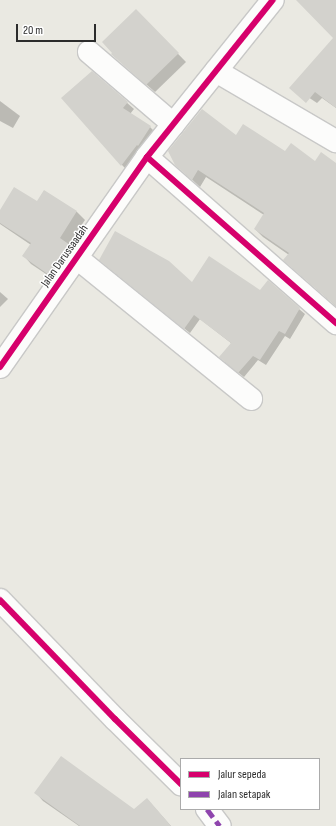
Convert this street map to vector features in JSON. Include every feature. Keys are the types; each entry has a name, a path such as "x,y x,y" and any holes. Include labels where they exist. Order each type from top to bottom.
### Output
{"street":[{"name":"Jalan Darussaadah","path":"0,367 148,157 273,0"},
{"path":"89,52 173,124"},
{"path":"216,71 336,141"},
{"path":"148,157 336,323"},
{"path":"77,258 251,399"},
{"path":"0,600 114,719 180,783"},
{"path":"208,810 220,826"}],"building":[{"path":"296,0 336,0 336,108 315,92 306,103 289,88 333,38"},
{"path":"136,9 179,53 146,85 111,54 112,53 102,42"},
{"path":"92,71 128,102 123,108 151,126 138,146 137,145 121,166 61,98"},
{"path":"202,109 236,135 243,124 285,151 291,143 315,161 321,152 336,163 336,306 283,260 289,253 254,229 264,213 198,170 192,180 175,165 168,151"},
{"path":"14,187 37,201 44,190 77,211 60,238 70,245 49,275 22,256 31,243 0,223 0,210"},
{"path":"115,231 169,261 192,282 209,256 260,290 268,280 300,308 285,334 279,331 260,360 253,356 238,373 219,357 231,343 194,315 184,329 99,260"},
{"path":"61,756 134,809 147,798 171,826 80,826 34,793"}],"marked path":[{"path":"208,810 220,826"}],"cycle path":[{"path":"0,367 147,157 273,0"},
{"path":"147,157 336,323"},
{"path":"0,600 115,719 180,783"}]}
